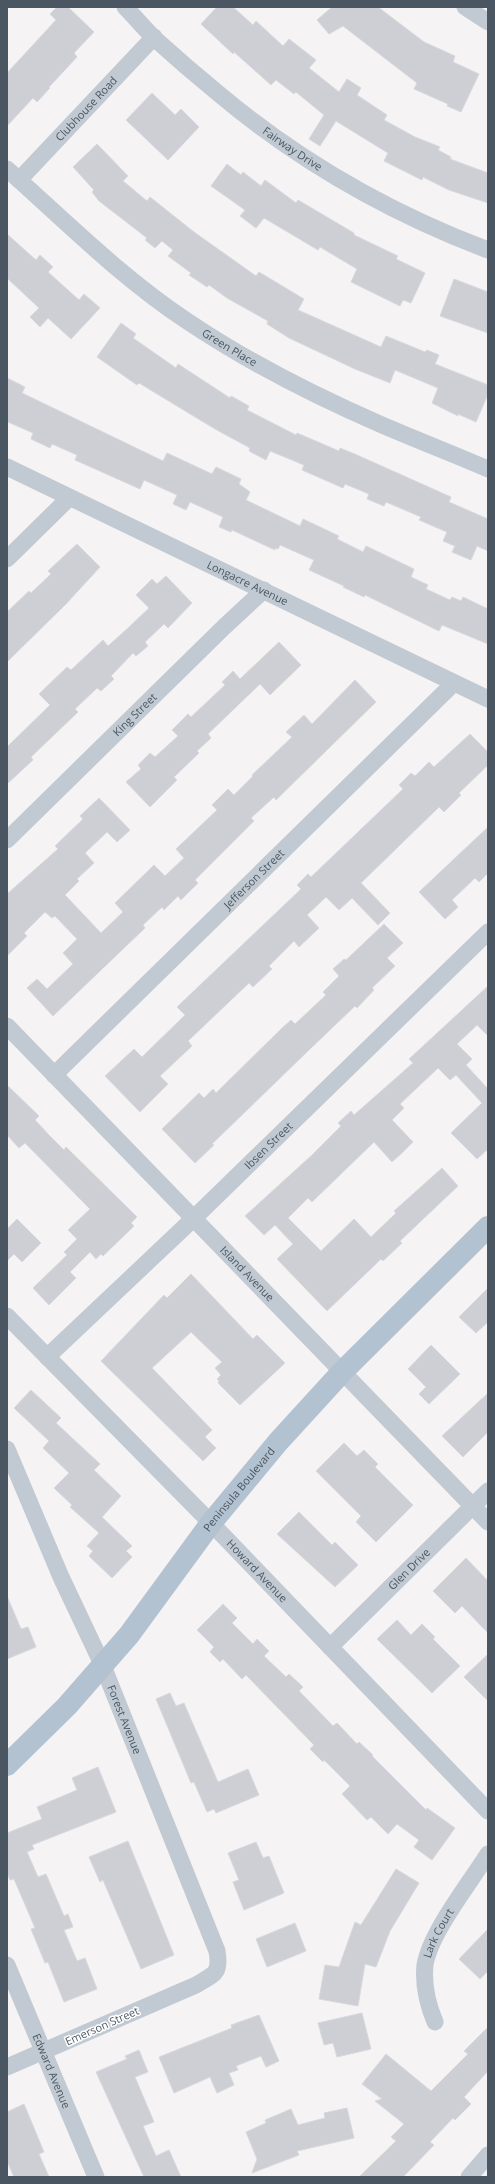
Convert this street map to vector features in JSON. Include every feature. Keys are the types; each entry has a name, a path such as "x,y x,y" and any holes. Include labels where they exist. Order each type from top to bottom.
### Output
{"main road":[{"name":"Peninsula Boulevard","path":"7,1765 67,1706 102,1666 143,1617 211,1523 278,1442 342,1372 488,1227"}],"street":[{"name":"Fairway Drive","path":"125,7 154,37 219,94 264,130 348,185 412,219 488,250"},
{"path":"465,7 488,22"},
{"name":"Clubhouse Road","path":"13,174 154,37"},
{"name":"Green Place","path":"13,174 63,222 133,282 187,321 244,358 337,405 488,469"},
{"name":"Longacre Avenue","path":"7,467 488,699"},
{"path":"7,559 69,498"},
{"name":"King Street","path":"7,840 224,627 264,590"},
{"name":"Jefferson Street","path":"54,1074 454,683"},
{"name":"Ibsen Street","path":"47,1357 193,1219 488,932"},
{"name":"Island Avenue","path":"7,1026 488,1522"},
{"name":"Howard Avenue","path":"8,1318 211,1523 488,1810"},
{"name":"Forest Avenue","path":"7,1449 61,1578 102,1666 217,1950 219,1964 216,1973 196,1985"},
{"name":"Glen Drive","path":"330,1647 488,1491"},
{"name":"Lark Court","path":"435,2022 427,1995 425,1966 432,1942 488,1854"},
{"name":"Edward Avenue","path":"7,1965 96,2177"},
{"name":"Emerson Street","path":"7,2067 196,1985"},
{"path":"469,2177 488,2155"}],"building":[{"path":"57,7 68,7 94,32 74,53 77,57 49,87 50,88 37,102 33,98 7,126 7,73 56,20 50,14"},
{"path":"217,7 233,7 253,25 256,21 283,46 289,39 316,60 309,68 339,92 347,79 361,88 357,95 387,115 384,120 415,137 440,147 438,150 451,157 450,159 488,173 488,203 449,190 423,177 422,180 384,161 388,153 336,121 320,146 309,139 324,115 296,92 294,94 276,80 271,85 234,52 233,54 201,24"},
{"path":"332,7 378,7 424,42 455,56 453,62 479,74 461,112 447,106 448,104 414,89 417,83 343,26 329,34 317,20"},
{"path":"152,93 175,115 181,109 199,127 168,160 126,120"},
{"path":"97,144 128,176 123,181 147,201 150,197 194,232 256,276 259,272 304,299 298,310 381,347 386,336 425,352 427,350 439,355 435,364 488,385 488,394 476,422 458,414 458,416 432,403 438,388 395,370 390,383 355,369 289,338 267,324 268,321 227,298 209,285 207,287 189,275 191,273 168,256 173,250 162,241 155,248 145,240 147,238 99,201 92,192 94,190 73,167"},
{"path":"227,164 241,175 243,172 261,186 265,180 296,203 298,200 354,233 354,235 398,256 396,259 425,273 411,303 403,300 400,306 351,282 357,269 320,247 318,250 264,218 256,228 240,216 245,210 211,186"},
{"path":"7,234 36,260 40,255 53,267 48,272 79,300 84,294 100,308 71,339 48,318 40,327 30,317 39,308 7,278"},
{"path":"454,279 488,292 488,333 440,316"},
{"path":"121,323 136,334 133,338 176,368 178,364 230,398 231,396 249,406 247,410 296,435 297,433 339,451 340,448 451,497 449,502 488,519 488,551 477,546 471,560 452,552 455,546 443,541 447,532 419,520 421,517 386,502 384,506 367,499 369,494 345,484 343,488 302,470 304,465 270,451 266,460 249,451 250,448 215,429 139,383 137,385 97,357"},
{"path":"7,378 25,387 22,393 163,461 167,453 212,474 216,467 241,479 239,484 250,492 246,500 300,526 303,519 339,536 337,539 363,552 366,546 414,569 411,577 428,585 426,589 450,600 452,597 461,601 463,597 488,609 488,644 442,625 439,631 365,595 364,597 343,587 344,586 309,570 314,560 280,545 278,549 275,548 275,550 232,530 231,532 219,527 223,517 190,502 186,510 173,504 177,495 144,480 140,489 75,460 77,455 52,444 50,448 31,439 33,433 8,422 7,424"},
{"path":"77,544 100,567 66,604 7,662 7,612 29,591 31,593 51,574 48,571"},
{"path":"166,576 192,603 168,628 164,624 145,642 148,646 136,656 133,653 111,676 114,679 101,691 97,688 75,709 78,712 31,757 33,760 7,784 7,747 50,705 39,694 67,667 71,670 103,640 108,646 128,628 149,608 136,595 152,579 157,584"},
{"path":"279,642 301,665 270,695 260,684 208,734 211,738 197,751 199,753 174,777 177,780 150,807 126,782 141,769 138,765 150,753 155,757 178,736 172,730 188,714 191,717 225,685 222,682 233,671 240,679"},
{"path":"355,680 376,702 276,800 274,797 251,818 254,821 195,880 198,883 181,900 178,896 164,910 162,907 143,925 145,928 53,1016 27,988 37,979 47,989 73,964 63,953 77,939 55,916 52,918 45,912 24,933 27,936 7,956 7,894 58,849 55,846 83,819 80,816 99,798 130,830 117,842 107,832 85,853 94,863 77,879 79,881 65,895 101,933 123,912 115,903 154,865 165,876 184,858 176,849 217,810 212,805 228,789 234,795 253,776 252,775 292,737 286,732 304,715 312,724"},
{"path":"470,734 488,752 488,765 459,793 461,795 444,812 439,807 361,883 390,913 378,925 352,898 339,910 326,897 307,915 319,928 299,947 294,941 269,966 272,969 253,987 249,983 188,1041 192,1046 160,1076 168,1084 140,1112 105,1076 134,1049 142,1057 185,1015 177,1007 301,889 297,885 308,874 311,877 403,789 399,785 411,773 415,776 429,762 434,767"},
{"path":"488,827 488,873 479,882 475,878 452,900 458,907 445,919 419,892"},
{"path":"384,924 403,943 387,958 395,966 372,988 374,990 357,1008 355,1006 212,1144 214,1145 195,1163 162,1129 199,1093 204,1098 213,1089 216,1093 291,1020 295,1024 326,995 323,992 339,976 333,969 344,959 346,960"},
{"path":"488,986 488,1036 477,1025 457,1044 472,1059 466,1065 488,1089 488,1149 477,1159 451,1133 482,1103 456,1075 450,1080 438,1068 400,1104 404,1108 392,1120 413,1142 402,1153 392,1162 374,1142 312,1202 308,1198 288,1218 321,1251 354,1219 371,1237 396,1213 394,1211 442,1168 458,1186 400,1241 402,1243 383,1261 381,1259 327,1311 277,1259 293,1244 275,1225 264,1235 245,1216 312,1155 341,1126 338,1123 351,1111 354,1115 413,1063 409,1059"},
{"path":"7,1085 39,1116 35,1120 50,1136 64,1150 66,1147 137,1217 131,1223 134,1226 103,1256 101,1254 96,1259 90,1252 70,1272 76,1278 49,1305 33,1288 67,1255 64,1252 77,1239 68,1230 90,1209 25,1143 19,1148 7,1135"},
{"path":"17,1219 41,1243 22,1262 14,1254 7,1261 7,1229"},
{"path":"191,1274 253,1339 257,1335 285,1363 240,1405 218,1383 219,1381 217,1379 221,1375 215,1368 222,1362 191,1332 152,1368 212,1430 205,1437 216,1448 203,1461 101,1361 164,1295 167,1298"},
{"path":"488,1288 488,1322 476,1333 459,1317"},
{"path":"431,1345 460,1374 429,1404 419,1394 426,1387 408,1369"},
{"path":"31,1390 61,1418 56,1423 100,1464 94,1470 121,1496 102,1517 132,1546 126,1551 132,1557 112,1578 89,1556 93,1551 87,1546 99,1533 70,1507 72,1505 54,1488 69,1473 43,1448 49,1441 14,1408"},
{"path":"488,1393 488,1432 463,1457 442,1436"},
{"path":"344,1443 357,1456 364,1450 378,1464 375,1467 413,1505 376,1542 356,1522 361,1516 316,1471"},
{"path":"299,1512 332,1545 335,1542 358,1565 335,1587 277,1534"},
{"path":"466,1558 488,1581 488,1633 462,1606 455,1613 433,1591"},
{"path":"7,1596 21,1629 28,1627 36,1647 7,1659"},
{"path":"223,1604 237,1618 232,1623 253,1644 257,1639 269,1651 264,1656 286,1677 289,1674 303,1687 299,1691 333,1726 337,1723 357,1744 359,1742 373,1755 372,1756 426,1810 427,1808 455,1828 432,1860 414,1847 419,1840 397,1824 388,1834 371,1817 367,1820 342,1794 350,1786 324,1760 323,1762 310,1749 314,1745 246,1675 242,1679 223,1659 220,1662 210,1652 214,1647 197,1630"},
{"path":"397,1620 411,1635 422,1624 435,1637 433,1639 460,1666 432,1693 377,1639"},
{"path":"488,1654 488,1701 464,1677"},
{"path":"170,1693 176,1706 184,1703 218,1782 248,1769 259,1795 216,1813 214,1809 207,1812 194,1782 191,1783 156,1699"},
{"path":"98,1767 116,1812 32,1845 34,1849 27,1852 38,1877 46,1874 64,1916 68,1914 73,1927 64,1930 77,1961 85,1958 97,1989 64,2002 48,1962 45,1963 31,1929 35,1928 14,1879 10,1880 7,1872 7,1833 42,1819 37,1807 77,1790 72,1778"},
{"path":"128,1841 174,1955 141,1969 103,1880 100,1882 89,1857"},
{"path":"256,1842 263,1858 269,1856 284,1893 244,1910 233,1882 239,1880 228,1853"},
{"path":"396,1869 419,1883 390,1931 376,1967 365,1964 358,2006 319,1999 325,1965 339,1967 355,1922 361,1925"},
{"path":"295,1923 306,1951 267,1967 256,1939"},
{"path":"488,1929 488,1971 480,1979 459,1959"},
{"path":"362,2013 371,2049 337,2057 333,2043 324,2045 318,2023"},
{"path":"259,2015 279,2061 266,2067 261,2056 236,2066 238,2070 229,2073 234,2085 217,2093 210,2077 174,2093 159,2057 232,2028 231,2025"},
{"path":"488,2027 488,2071 464,2097 471,2104 455,2120 453,2118 430,2142 434,2145 403,2177 359,2177 396,2141 391,2137 404,2124 375,2101 382,2099 362,2084 386,2054 431,2091 468,2054 464,2051"},
{"path":"139,2050 148,2072 135,2077 154,2122 143,2126 156,2156 169,2150 181,2177 144,2177 96,2072 127,2059 125,2056"},
{"path":"24,2104 44,2152 39,2154 49,2177 14,2177 7,2161 7,2112"},
{"path":"347,2108 354,2138 297,2151 299,2155 252,2173 257,2159 246,2132 266,2123 265,2120 291,2109 298,2125 325,2118 324,2113"}]}
